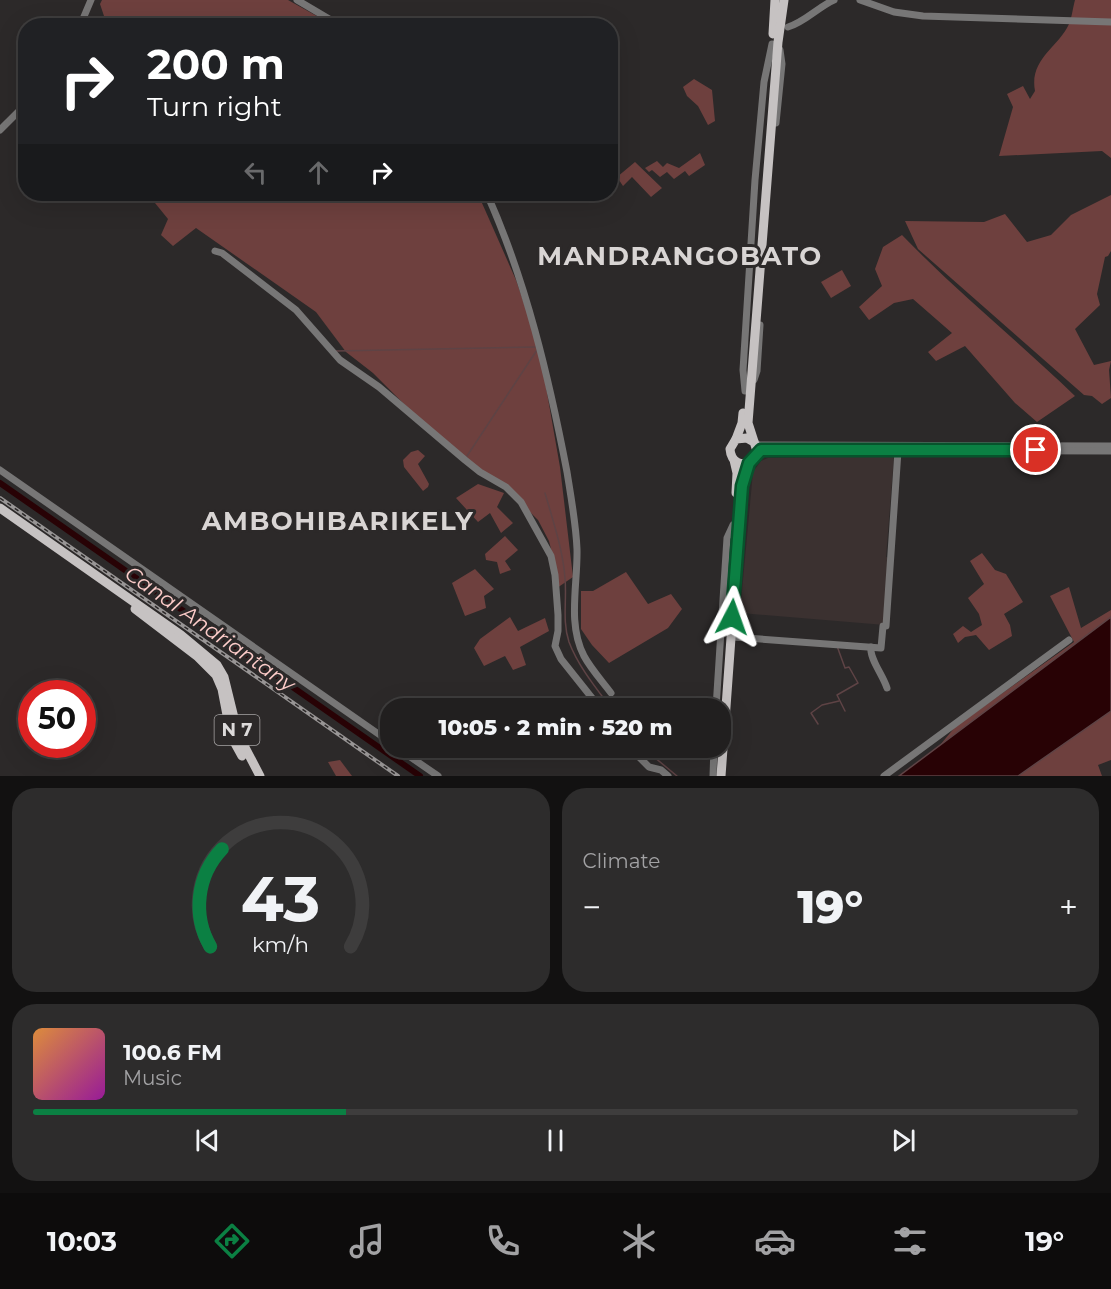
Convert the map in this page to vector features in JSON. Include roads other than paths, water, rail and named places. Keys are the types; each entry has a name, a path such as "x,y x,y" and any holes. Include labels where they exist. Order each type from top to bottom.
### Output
{"main road":[{"path":"716,776 742,486 749,463 756,454 748,423 748,391 775,43 782,0"},
{"path":"721,698 737,486 737,473 730,449 742,423 748,391"},
{"path":"736,439 747,438 754,442"},
{"path":"734,460 741,464 749,463"},
{"name":"N 7","path":"0,508 181,635 217,665 224,677 238,734 260,776"},
{"name":"N 7","path":"0,515 140,613 206,664 216,675 222,689 231,736 253,776"},
{"path":"716,758 716,776"}],"street":[{"path":"83,18 91,0"},
{"path":"297,0 327,18"},
{"path":"788,27 794,26 822,5 834,0"},
{"path":"860,0 894,12 923,16 1111,22"},
{"path":"0,130 18,112"},
{"path":"490,201 504,232 542,355 567,473 577,549 575,613 577,632 584,656 611,693"},
{"path":"215,251 222,253 296,310 340,360 379,387 465,460 506,487 521,502 551,556 558,615 555,645 561,659 592,698"},
{"path":"754,442 759,445 1111,446"},
{"path":"756,454 764,450 1111,451"},
{"path":"733,637 881,648 883,626 886,626 898,450"},
{"path":"0,470 380,735"},
{"path":"717,698 727,538 733,525"},
{"path":"884,776 1069,640"},
{"path":"871,647 870,654 879,667 887,688"},
{"path":"412,758 438,776"},
{"path":"640,758 649,767 661,770 668,776"}],"waterway":[{"path":"336,351 536,347"},
{"path":"467,456 537,350"},
{"name":"Canal Andriantany","path":"0,483 417,776"},
{"name":"Canal Andriantany","path":"0,483 420,776"},
{"name":"Canal Andriantany","path":"545,493 564,567 566,626 569,642 582,668 603,698"},
{"path":"837,646 845,668 849,667 858,683 837,695 845,711"},
{"path":"818,724 811,713 822,705 839,701"},
{"name":"Canal Andriantany","path":"655,758 677,776"}],"railway":[{"path":"0,498 398,776"}],"district":[{"name":"MANDRANGOBATO","path":"680,256"},
{"name":"AMBOHIBARIKELY","path":"338,521"}]}
